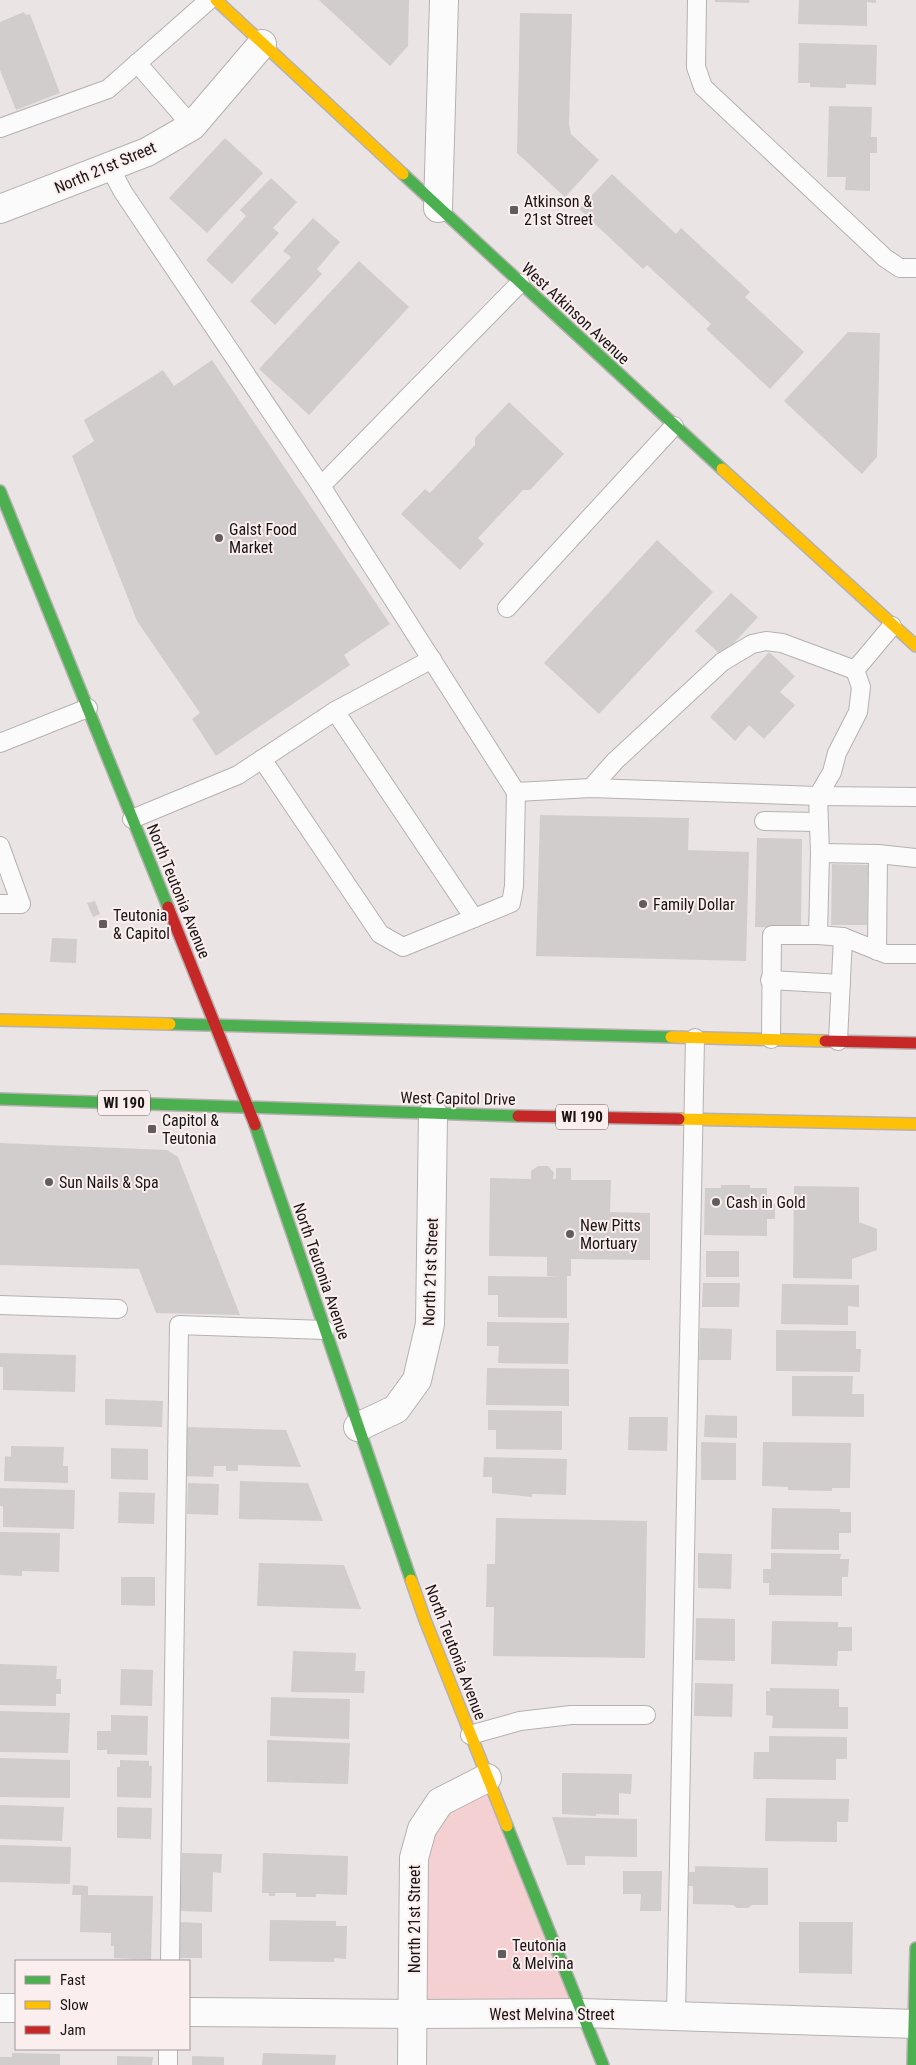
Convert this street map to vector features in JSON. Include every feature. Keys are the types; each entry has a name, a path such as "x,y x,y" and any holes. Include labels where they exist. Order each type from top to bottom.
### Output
{"main road":[{"name":"West Atkinson Avenue","path":"216,0 674,426 916,646"},
{"name":"North Teutonia Avenue","path":"0,491 249,1108 425,1620 603,2065"},
{"path":"0,1020 216,1027 916,1042"},
{"name":"West Capitol Drive","path":"0,1099 433,1114 916,1124"},
{"path":"913,2065 916,1948"}],"street":[{"path":"438,208 444,0"},
{"name":"North 21st Street","path":"1,206 146,152 192,126 262,44"},
{"name":"North 21st Street","path":"358,1427 396,1409 418,1380 430,1324 433,1114"},
{"name":"North 21st Street","path":"412,2065 414,1858 422,1829 440,1802 487,1778"},
{"path":"0,2008 15,2008"},
{"name":"West Melvina Street","path":"190,2012 582,2013 915,2024"}],"lane":[{"path":"0,128 108,89 209,0"},
{"path":"697,0 696,67 703,87 885,258 900,268 916,268"},
{"path":"137,63 192,126"},
{"path":"109,166 123,192 321,486 516,792 514,886 511,903 403,947 380,934 262,759"},
{"path":"321,486 520,283"},
{"path":"507,608 674,426"},
{"path":"855,670 892,626"},
{"path":"591,788 615,761 722,662 752,644 766,641 782,643 855,670"},
{"path":"132,819 238,775 335,711 432,660"},
{"path":"818,936 820,853 818,796 832,772 837,752 858,712 861,687 855,670"},
{"path":"0,743 88,708"},
{"path":"335,711 474,918"},
{"path":"516,792 591,788 818,796 916,797"},
{"path":"764,821 818,822"},
{"path":"0,846 21,904 0,904"},
{"path":"820,853 878,854 916,858"},
{"path":"877,951 878,854"},
{"path":"771,1040 770,980 772,935 843,937 886,954 916,954"},
{"path":"838,1041 843,937"},
{"path":"770,980 841,984"},
{"path":"676,2016 695,1038"},
{"path":"0,1305 118,1309"},
{"path":"170,1960 179,1325 325,1330"},
{"path":"470,1735 520,1721 572,1714 646,1715"},
{"path":"168,2050 168,2065"}],"shaded area":[{"path":"487,1778 582,2013 413,2014 422,1829"}],"building":[{"path":"319,0 409,0 408,46 390,66"},
{"path":"715,0 750,0 749,3 715,2"},
{"path":"799,0 876,0 876,3 867,2 867,26 798,24"},
{"path":"24,12 26,15 30,14 60,93 16,110 0,70 0,22"},
{"path":"520,13 572,14 569,124 571,134 599,160 565,197 517,153"},
{"path":"799,43 877,45 876,85 846,84 846,88 810,87 810,83 798,83"},
{"path":"829,106 872,107 871,137 877,137 877,153 870,153 870,191 845,190 846,177 827,177"},
{"path":"225,138 263,173 207,233 169,198"},
{"path":"612,174 676,234 681,228 750,292 745,297 804,352 770,389 706,329 711,324 647,265 643,269 579,209"},
{"path":"271,178 297,202 273,228 279,233 232,284 206,260 246,216 240,210"},
{"path":"313,218 340,242 317,269 322,274 275,325 250,301 291,257 283,251"},
{"path":"359,261 409,307 309,415 259,369"},
{"path":"848,332 880,333 877,457 862,474 784,401"},
{"name":"Galst Food Market","path":"212,360 390,624 344,655 350,665 216,756 192,719 200,713 137,621 72,456 94,441 84,420 163,370 174,386"},
{"path":"509,402 564,454 530,490 523,490 478,538 484,544 460,570 401,514 425,489 430,493 475,445 475,438"},
{"path":"657,540 713,592 599,714 544,663"},
{"path":"731,593 758,617 722,656 695,631"},
{"path":"769,652 795,676 780,692 795,705 764,739 749,725 735,741 710,717"},
{"name":"Family Dollar","path":"540,815 689,818 688,850 749,852 746,961 536,956"},
{"path":"757,838 802,839 801,928 755,927"},
{"path":"832,864 868,865 867,925 831,925"},
{"path":"95,901 100,914 93,917 87,903"},
{"path":"52,938 77,939 76,963 50,962"},
{"path":"0,1143 167,1150 178,1157 240,1315 156,1313 139,1269 0,1265"},
{"name":"New Pitts Mortuary","path":"538,1166 548,1166 554,1173 553,1179 556,1179 556,1168 571,1168 571,1180 611,1180 610,1212 650,1213 650,1260 571,1259 571,1276 567,1276 567,1318 498,1317 498,1295 488,1295 488,1276 558,1277 547,1276 547,1257 489,1256 490,1178 531,1179 531,1171"},
{"path":"721,1185 750,1185 750,1188 767,1188 767,1204 775,1204 775,1219 767,1219 767,1236 704,1235 705,1188 721,1188"},
{"path":"794,1186 859,1187 859,1222 877,1229 877,1250 852,1259 852,1279 793,1278"},
{"path":"706,1251 739,1251 739,1277 706,1277"},
{"path":"703,1283 740,1283 739,1307 702,1307"},
{"path":"782,1284 859,1285 859,1307 848,1306 848,1325 781,1324"},
{"path":"487,1322 569,1323 568,1364 498,1363 499,1346 487,1346"},
{"path":"700,1328 732,1329 731,1360 699,1360"},
{"path":"776,1330 856,1331 856,1349 861,1349 860,1372 776,1371"},
{"path":"0,1353 76,1355 75,1392 3,1390 3,1367 0,1367"},
{"path":"487,1368 569,1369 569,1406 486,1405"},
{"path":"792,1376 853,1376 852,1394 864,1394 864,1417 792,1416"},
{"path":"105,1399 163,1401 162,1427 105,1425"},
{"path":"488,1410 562,1411 562,1450 496,1449 496,1430 488,1430"},
{"path":"705,1415 737,1416 737,1438 704,1437"},
{"path":"629,1417 668,1417 667,1451 628,1450"},
{"path":"185,1427 286,1430 301,1467 238,1465 238,1471 226,1471 226,1466 214,1466 213,1477 184,1476"},
{"path":"701,1442 736,1443 736,1480 701,1480"},
{"path":"763,1442 851,1443 850,1488 832,1488 832,1491 788,1490 788,1487 762,1486"},
{"path":"11,1446 64,1447 63,1466 68,1466 68,1483 4,1481 5,1456 11,1457"},
{"path":"111,1448 148,1449 148,1480 111,1479"},
{"path":"484,1457 567,1459 566,1495 532,1494 532,1497 492,1493 492,1477 483,1477"},
{"path":"240,1481 308,1483 323,1521 239,1519"},
{"path":"188,1483 219,1484 218,1515 187,1514"},
{"path":"0,1488 75,1490 74,1529 3,1527 3,1506 0,1506"},
{"path":"119,1492 155,1493 154,1524 118,1523"},
{"path":"772,1508 840,1509 840,1512 851,1512 851,1533 839,1533 839,1550 771,1549"},
{"path":"496,1518 647,1521 645,1658 493,1656 494,1607 486,1607 487,1564 495,1564"},
{"path":"0,1532 60,1533 59,1572 22,1571 22,1576 0,1575"},
{"path":"698,1553 732,1554 731,1589 698,1588"},
{"path":"771,1553 841,1554 840,1559 849,1559 848,1577 842,1577 842,1596 769,1595 769,1583 763,1583 763,1569 771,1569"},
{"path":"259,1563 344,1565 361,1609 257,1606"},
{"path":"121,1577 155,1577 155,1606 121,1605"},
{"path":"696,1618 735,1619 735,1661 695,1660"},
{"path":"772,1621 838,1622 838,1627 852,1627 852,1651 838,1651 837,1666 771,1664"},
{"path":"293,1651 356,1653 355,1671 365,1671 364,1693 291,1692"},
{"path":"0,1664 57,1666 56,1679 61,1679 61,1694 56,1694 56,1706 0,1705"},
{"path":"121,1669 153,1670 152,1706 120,1705"},
{"path":"695,1683 733,1684 732,1717 694,1716"},
{"path":"770,1688 839,1689 839,1707 848,1707 848,1729 772,1728 773,1716 766,1715 766,1691 770,1691"},
{"path":"271,1697 350,1699 349,1739 270,1736"},
{"path":"0,1711 70,1713 68,1753 0,1752"},
{"path":"111,1715 148,1716 147,1755 107,1754 107,1750 97,1750 97,1731 111,1731"},
{"path":"769,1736 847,1737 847,1759 836,1759 836,1780 753,1779 754,1752 769,1752"},
{"path":"267,1740 350,1743 348,1784 267,1782"},
{"path":"0,1758 70,1760 70,1798 0,1797"},
{"path":"120,1760 149,1761 149,1766 152,1766 151,1798 117,1797 117,1767 120,1767"},
{"path":"562,1773 632,1774 631,1794 619,1793 619,1815 562,1814"},
{"path":"766,1798 849,1799 848,1822 837,1822 837,1842 765,1841"},
{"path":"0,1805 64,1807 62,1841 0,1839"},
{"path":"117,1807 152,1808 151,1839 117,1838"},
{"path":"552,1817 637,1819 637,1857 585,1856 585,1865 567,1865"},
{"path":"0,1845 71,1847 70,1884 0,1882"},
{"path":"182,1853 222,1854 221,1873 213,1872 212,1912 180,1911"},
{"path":"263,1853 348,1856 347,1895 316,1894 316,1897 296,1897 296,1893 275,1893 275,1896 269,1896 269,1893 262,1893"},
{"path":"695,1866 768,1868 768,1905 752,1905 748,1908 737,1908 733,1905 693,1904 693,1886 688,1886 689,1872 695,1872"},
{"path":"623,1871 662,1871 661,1911 640,1911 641,1894 623,1894"},
{"path":"73,1885 88,1886 88,1895 153,1896 151,1960 114,1958 114,1946 111,1946 111,1933 80,1932 81,1895 72,1895"},
{"path":"270,1920 336,1921 336,1926 347,1926 346,1959 334,1958 334,1962 269,1961"},
{"path":"180,1922 202,1923 202,1958 179,1958"},
{"path":"799,1922 853,1922 852,1974 799,1973"},
{"path":"12,2053 60,2054 60,2065 0,2065 0,2057 12,2057"},
{"path":"263,2053 336,2055 335,2065 262,2065"},
{"path":"117,2056 153,2057 152,2065 117,2065"},
{"path":"192,2056 224,2057 224,2065 192,2065"}],"traffic: fast":[{"path":"403,174 722,469"},
{"path":"0,491 168,907"},
{"path":"170,1024 671,1037"},
{"path":"0,1099 518,1116"},
{"path":"255,1125 411,1580"},
{"path":"507,1826 603,2065"},
{"path":"913,2065 916,1948"}],"traffic: slow":[{"path":"216,0 403,174"},
{"path":"722,469 916,646"},
{"path":"0,1020 170,1024"},
{"path":"671,1037 825,1041"},
{"path":"679,1119 916,1124"},
{"path":"411,1580 507,1826"}],"traffic: jam":[{"path":"168,907 255,1125"},
{"path":"825,1041 916,1043"},
{"path":"518,1116 679,1119"}],"place":[{"name":"Atkinson & 21st Street","path":"514,210"},
{"name":"Galst Food Market","path":"219,538"},
{"name":"Family Dollar","path":"643,904"},
{"name":"Teutonia & Capitol","path":"103,924"},
{"name":"Capitol & Teutonia","path":"152,1129"},
{"name":"Sun Nails & Spa","path":"49,1182"},
{"name":"Cash in Gold","path":"716,1202"},
{"name":"New Pitts Mortuary","path":"570,1234"},
{"name":"Teutonia & Melvina","path":"502,1954"}]}
